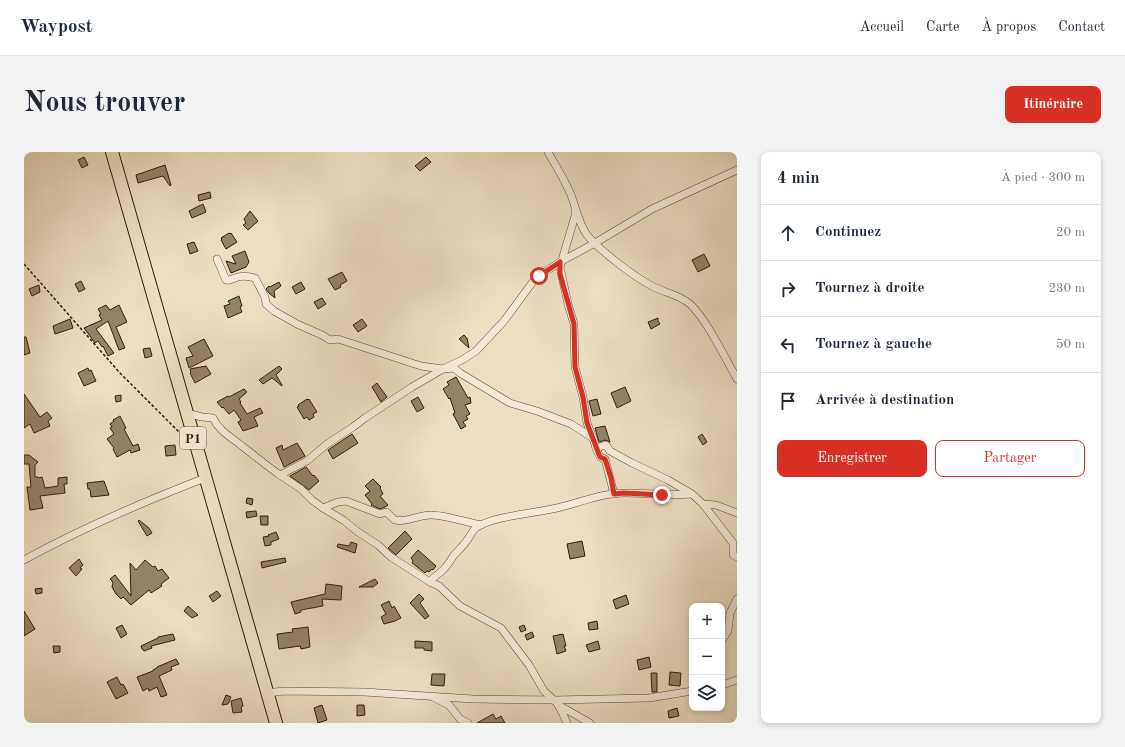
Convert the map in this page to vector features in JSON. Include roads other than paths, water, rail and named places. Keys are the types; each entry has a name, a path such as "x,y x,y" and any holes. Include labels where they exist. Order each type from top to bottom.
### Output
{"main road":[{"name":"P1","path":"116,153 186,413 276,723"}],"street":[{"path":"548,152 564,181 586,234 595,243 643,280 654,287 689,303 708,327 737,379"},
{"path":"280,475 307,460 365,418 412,387 476,351 504,321 532,283 539,276 652,208 737,170"},
{"path":"575,207 575,216 564,256 560,262 560,274 574,324 575,367 583,397 587,423 600,457 605,459 614,494"},
{"path":"217,259 226,280 229,281 235,278 247,276 255,278 265,297 266,304 274,311 296,324 330,340 338,339 421,366 443,369 454,368 510,403 566,422 593,438"},
{"path":"186,413 213,418 223,432 261,462 301,489 312,500 378,545 391,557 430,582 440,586 460,606 501,628 529,665 544,692 560,706 590,723"},
{"path":"596,448 606,445 610,451 668,480 692,494 704,504 733,542 733,555 737,557"},
{"path":"24,560 72,534 165,493 205,478"},
{"path":"430,582 435,575 441,572 449,564 475,528 481,525 614,494 624,493 673,496 692,494"},
{"path":"323,508 338,502 346,501 380,514 386,512 398,520 411,519 418,516 434,515 481,525"},
{"path":"704,504 716,505 737,513"},
{"path":"723,639 728,631 730,613 737,599"},
{"path":"725,684 737,680"},
{"path":"267,692 364,692 473,699 554,700 649,698 689,691"},
{"path":"432,696 449,705 460,718 468,723"},
{"path":"554,700 567,723"}]}
